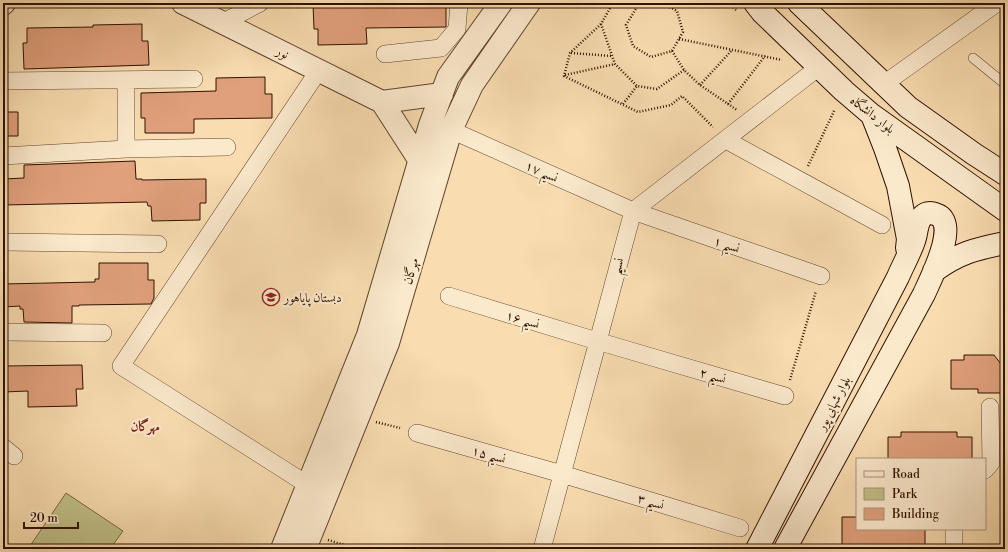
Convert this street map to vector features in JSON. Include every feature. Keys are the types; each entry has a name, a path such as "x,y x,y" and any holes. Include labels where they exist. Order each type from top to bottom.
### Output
{"main road":[{"name":"نور","path":"183,3 382,102"},
{"name":"مهرگان","path":"282,549 368,335 430,125 448,77 501,3"},
{"name":"مهرگان","path":"307,545 388,343 451,130 472,85 529,3"},
{"name":"بلوار دانشگاه","path":"799,3 908,107 1005,174"},
{"name":"بلوار دانشگاه","path":"747,9 762,12 813,73 844,91 872,115 1005,210"},
{"path":"420,162 382,102 442,94"},
{"path":"872,115 898,186 908,239 907,257"},
{"name":"بلوار شهابی پور","path":"757,549 894,284 914,241 920,219 926,214 938,214 944,219 946,227 942,251 924,294 785,549"},
{"path":"400,229 420,236"},
{"path":"934,271 951,259 968,252 1005,243"}],"street":[{"path":"222,23 260,3"},
{"path":"385,54 441,48 457,29 459,3"},
{"path":"884,84 997,3"},
{"path":"308,485 121,366 319,70"},
{"path":"632,211 813,73"},
{"path":"3,81 194,79"},
{"path":"126,80 126,149"},
{"name":"نسیم ۱۷","path":"451,130 632,211"},
{"path":"726,140 882,225"},
{"path":"3,156 126,149 227,148"},
{"name":"نسیم ۱","path":"632,211 821,276"},
{"name":"نسیم","path":"542,549 632,211"},
{"path":"3,242 158,244"},
{"name":"نسیم ۱۶","path":"449,296 597,341"},
{"path":"3,332 103,333"},
{"name":"نسیم ۲","path":"597,341 785,396"},
{"path":"990,407 994,465"},
{"name":"نسیم ۱۵","path":"416,433 562,474"},
{"name":"نسیم ۳","path":"562,474 740,528"},
{"path":"954,530 954,549"}],"lane":[{"path":"973,58 1005,84"}],"path":[{"path":"564,76 570,53 601,24 613,3"},
{"path":"623,3 637,6 649,3"},
{"path":"637,6 626,25 632,46 651,57 672,51 683,32 677,11 662,3"},
{"path":"730,3 747,9"},
{"path":"601,24 615,64 637,86 657,89 684,70"},
{"path":"679,39 789,61"},
{"path":"700,85 732,49"},
{"path":"672,51 684,70 700,85 752,120"},
{"path":"570,53 612,56"},
{"path":"776,54 782,60 813,73"},
{"path":"728,104 765,56"},
{"path":"564,76 615,64"},
{"path":"564,76 638,112 671,105 682,96 726,140"},
{"path":"623,104 637,86"},
{"path":"801,181 844,91"},
{"path":"785,396 821,276"},
{"path":"358,417 416,433"},
{"path":"307,545 358,549"}],"green space":[{"path":"66,493 123,531 110,549 28,549"}],"building":[{"path":"446,3 446,27 366,28 367,44 318,45 318,29 314,29 313,4"},
{"path":"142,24 142,41 148,41 149,65 24,69 23,43 27,43 27,28 93,27 93,25"},
{"path":"265,77 265,94 272,94 272,118 194,119 194,133 145,133 145,118 141,118 141,93 216,91 216,78"},
{"path":"3,112 18,112 18,136 3,136"},
{"path":"135,161 136,179 206,179 206,203 200,203 200,220 152,221 151,206 148,206 147,202 3,205 3,179 24,178 24,165"},
{"path":"99,263 148,263 148,280 154,280 154,298 151,304 72,306 72,323 24,322 23,309 20,309 20,306 3,307 3,284 95,282 95,279 99,279"},
{"path":"964,355 994,355 1001,364 1005,364 1005,393 978,393 978,389 951,389 951,360 964,360"},
{"path":"82,365 83,389 76,389 77,406 28,407 28,391 3,392 3,366"},
{"path":"901,432 957,432 957,437 972,437 972,458 888,458 888,437 901,437"},
{"path":"842,517 856,517 856,530 925,530 925,545 900,545 900,549 869,549 869,545 842,545"}],"place":[{"name":"دبستان پایاهور","path":"271,297"}],"district":[{"name":"مهرگان","path":"145,426"}]}
